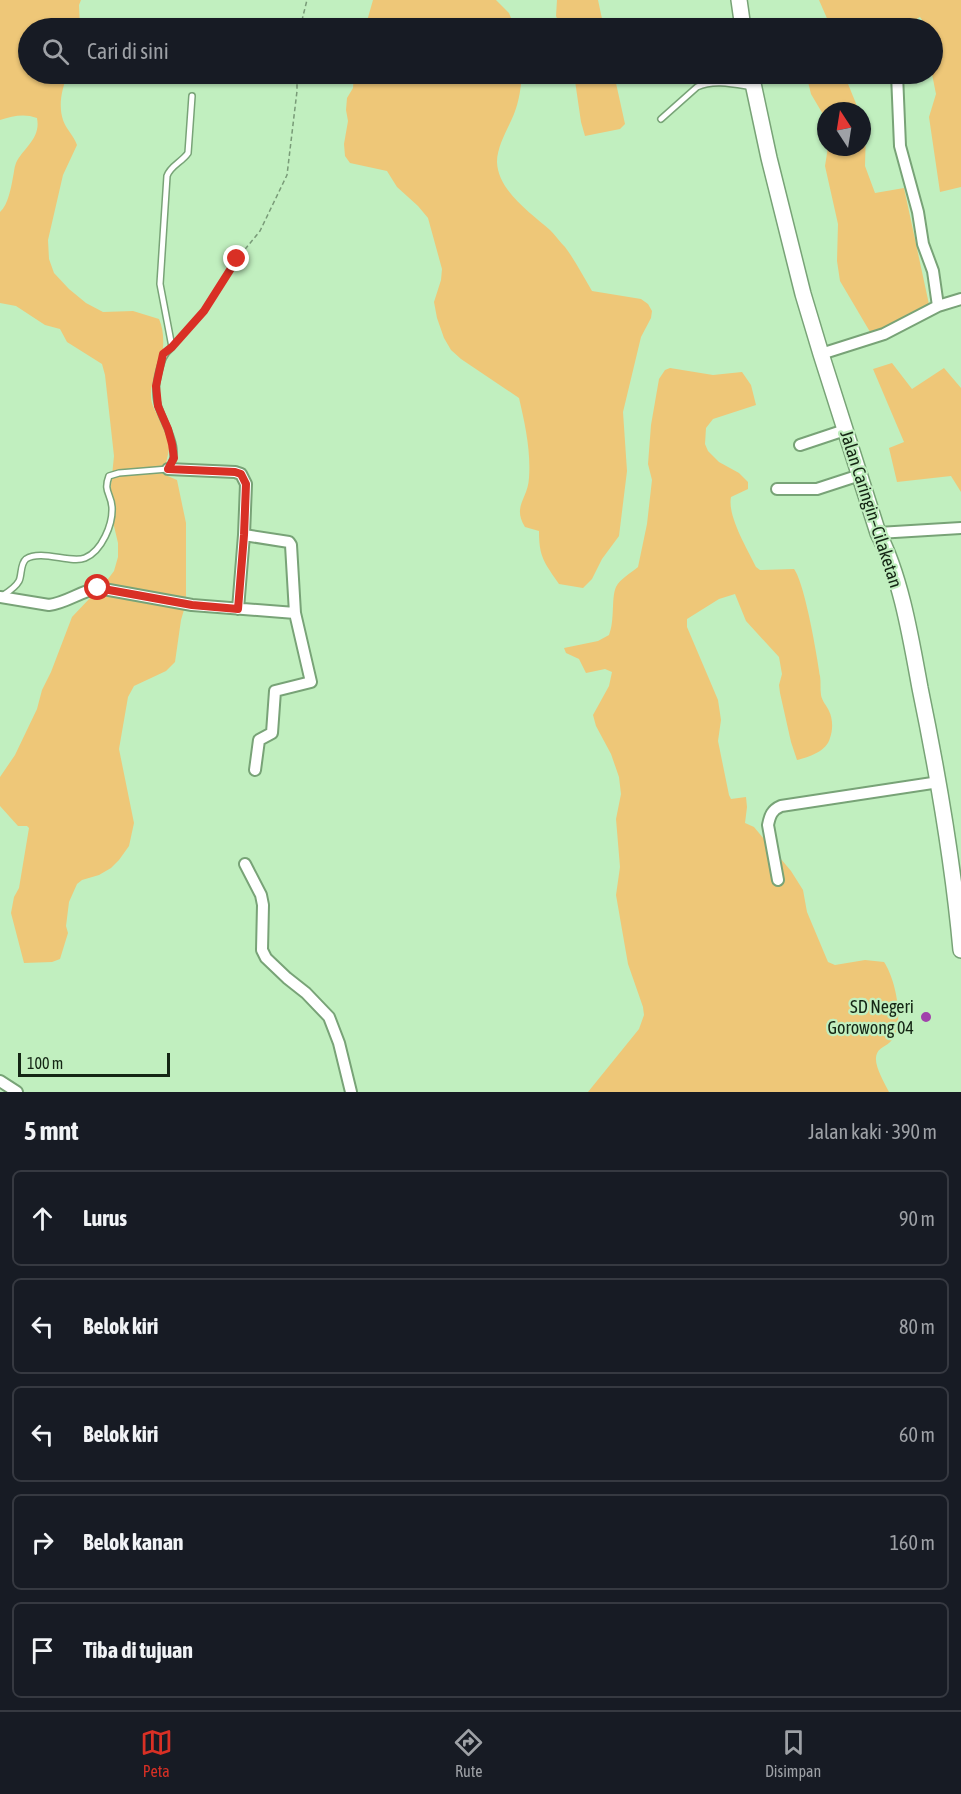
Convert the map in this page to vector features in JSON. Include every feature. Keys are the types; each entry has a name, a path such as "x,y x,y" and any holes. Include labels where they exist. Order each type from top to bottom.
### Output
{"street":[{"path":"739,0 742,18"},
{"name":"Jalan Caringin–Cilaketan","path":"753,84 769,158 820,354 878,534 889,555 910,638 939,782 954,840 961,950"},
{"path":"897,84 900,146 918,212 923,244 933,271 938,306"},
{"path":"820,354 885,334 938,306 961,299"},
{"path":"800,445 845,430"},
{"path":"168,469 241,474 246,484 238,609"},
{"path":"777,489 817,489 860,475"},
{"path":"878,534 961,528"},
{"path":"244,535 289,542 291,545 295,613 311,682 275,691 272,733 259,740 255,770"},
{"path":"0,597 49,605 86,590 98,588 192,605 295,613"},
{"path":"778,880 768,825 774,810 781,806 939,782"},
{"path":"245,864 261,895 263,905 262,950 266,958 306,993 328,1017 339,1043 351,1092"},
{"path":"0,1081 17,1092"}],"lane":[{"path":"661,119 702,84"},
{"path":"0,597 11,590 19,580 26,559 38,556 84,559 94,552 104,538 112,515 112,504 106,485 109,476 119,473 168,469 174,458 168,429 158,406 156,386 163,354 172,347 160,284 167,176 169,170 188,153 192,96"}],"path":[{"path":"303,18 308,0"},
{"path":"172,347 204,311 237,259 260,231 287,175 297,84"}],"shaded area":[{"path":"0,0 81,0 80,18 18,18 18,84 64,84 61,97 62,114 64,123 77,145 63,175 48,240 49,259 54,273 86,303 103,312 133,311 159,319 163,332 163,347 151,396 169,442 163,474 177,480 186,523 186,603 175,662 166,671 134,686 128,697 119,749 134,823 129,846 111,868 77,884 69,902 66,926 68,933 60,959 52,962 24,963 11,913 14,897 19,888 29,828 18,826 0,806 0,777 15,755 37,709 42,690 72,617 114,571 118,557 118,543 109,505 114,456 102,364 67,342 60,329 45,325 16,306 0,303 0,212 9,196 16,163 37,132 38,125 37,118 23,115 0,120"},
{"path":"373,0 496,0 511,18 368,18"},
{"path":"557,0 598,0 602,18 557,18"},
{"path":"819,0 961,0 961,187 940,192 929,117 936,94 934,84 943,84 943,18 827,18"},
{"path":"353,84 521,84 517,105 497,156 499,173 503,182 525,209 550,230 565,247 592,291 641,299 652,311 651,318 641,337 623,412 627,471 619,536 602,559 592,579 583,588 559,584 543,559 539,531 525,527 521,520 520,508 528,485 529,458 519,398 461,359 451,350 444,338 434,302 442,269 428,218 397,187 387,171 350,163 345,156 347,98"},
{"path":"575,84 616,84 625,124 620,129 585,136"},
{"path":"808,84 848,84 855,102 817,102 817,104"},
{"path":"827,156 865,156 865,166 875,193 904,188 930,309 876,342 840,281 837,261 838,224 825,166"},
{"path":"892,363 912,389 944,368 961,388 961,492 951,476 897,482 889,448 904,442 873,369"},
{"path":"670,368 713,375 742,372 751,385 756,405 713,419 706,428 705,444 708,451 719,462 739,473 748,482 748,489 731,497 731,505 739,533 756,567 760,570 794,569 798,577 813,637 821,695 832,721 828,743 812,755 797,760 780,693 779,685 782,674 779,657 746,621 735,594 719,599 687,619 687,627 718,700 721,720 718,741 729,795 731,799 746,797 745,823 754,827 791,871 803,890 807,912 828,962 835,965 865,960 884,962 888,969 897,1001 898,1024 891,1041 877,1054 876,1062 889,1092 588,1092 639,1029 644,1015 628,964 616,895 620,867 616,819 621,794 619,777 593,715 609,686 612,672 605,669 586,673 579,659 566,653 564,648 598,641 609,635 616,587 638,567 647,524 652,480 648,464 651,425 659,379 665,370"}],"place":[{"name":"SD Negeri Gorowong 04","path":"926,1017"}],"route":[{"path":"98,588 192,605 238,609 246,484 241,474 235,472 168,469 174,458 172,444 158,406 156,386 163,354 204,311 237,259"}]}
